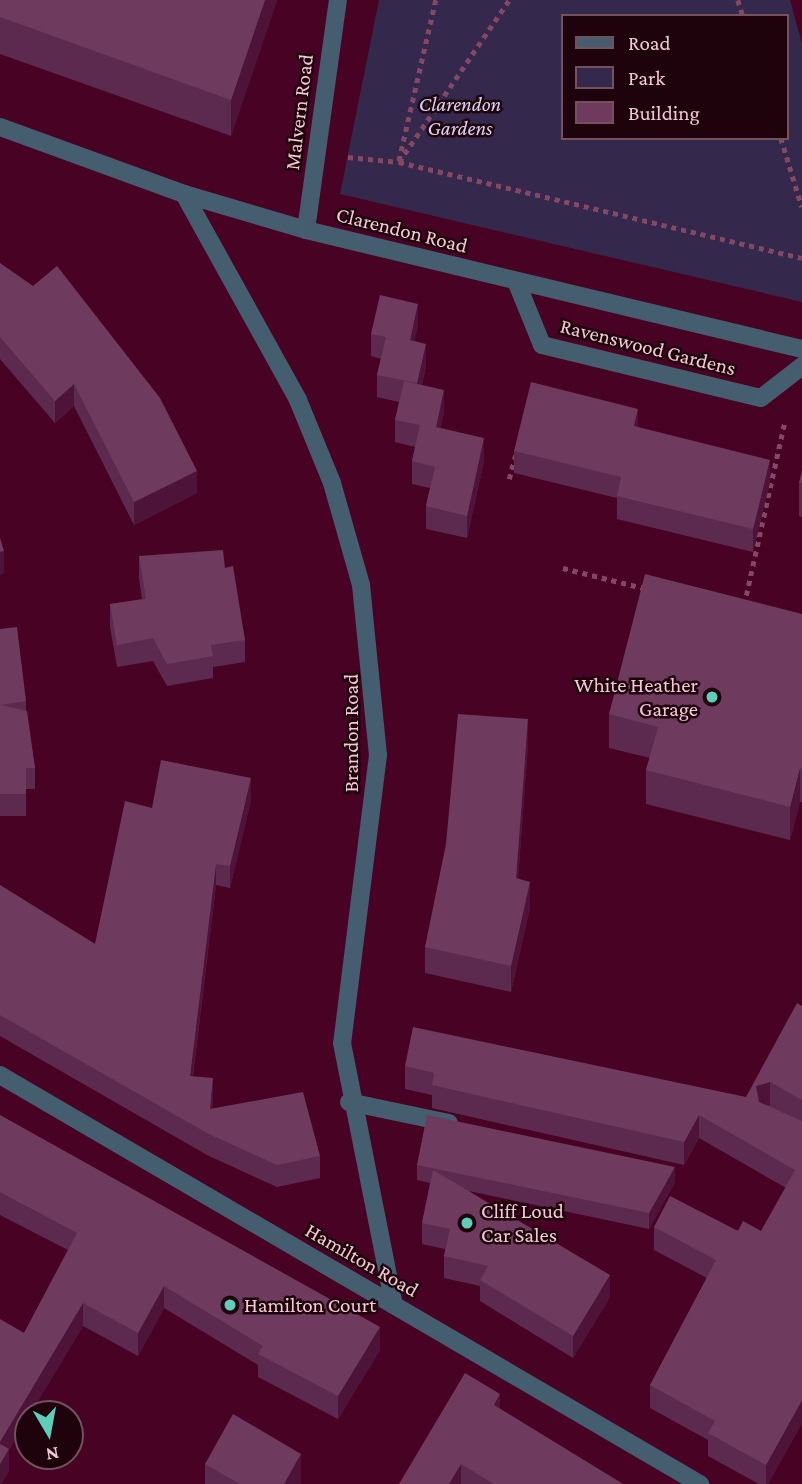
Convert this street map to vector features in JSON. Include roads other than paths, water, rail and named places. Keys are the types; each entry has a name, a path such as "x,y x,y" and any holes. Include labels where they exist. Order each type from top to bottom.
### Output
{"street":[{"name":"Malvern Road","path":"306,230 338,0"},
{"name":"Clarendon Road","path":"0,127 184,194 306,230 802,349"},
{"name":"Brandon Road","path":"184,194 298,400 332,483 361,585 378,755 365,884 345,985 342,1044 349,1102 394,1305"},
{"name":"Ravenswood Gardens","path":"516,281 542,345 761,398 802,366"},
{"name":"Hamilton Road","path":"0,1075 701,1484"},
{"path":"349,1102 471,1128"}],"place":[{"name":"White Heather Garage","path":"712,697"},
{"name":"Cliff Loud Car Sales","path":"467,1223"},
{"name":"Hamilton Court","path":"230,1305"}],"park label":[{"name":"Clarendon Gardens","path":"460,116"}]}
